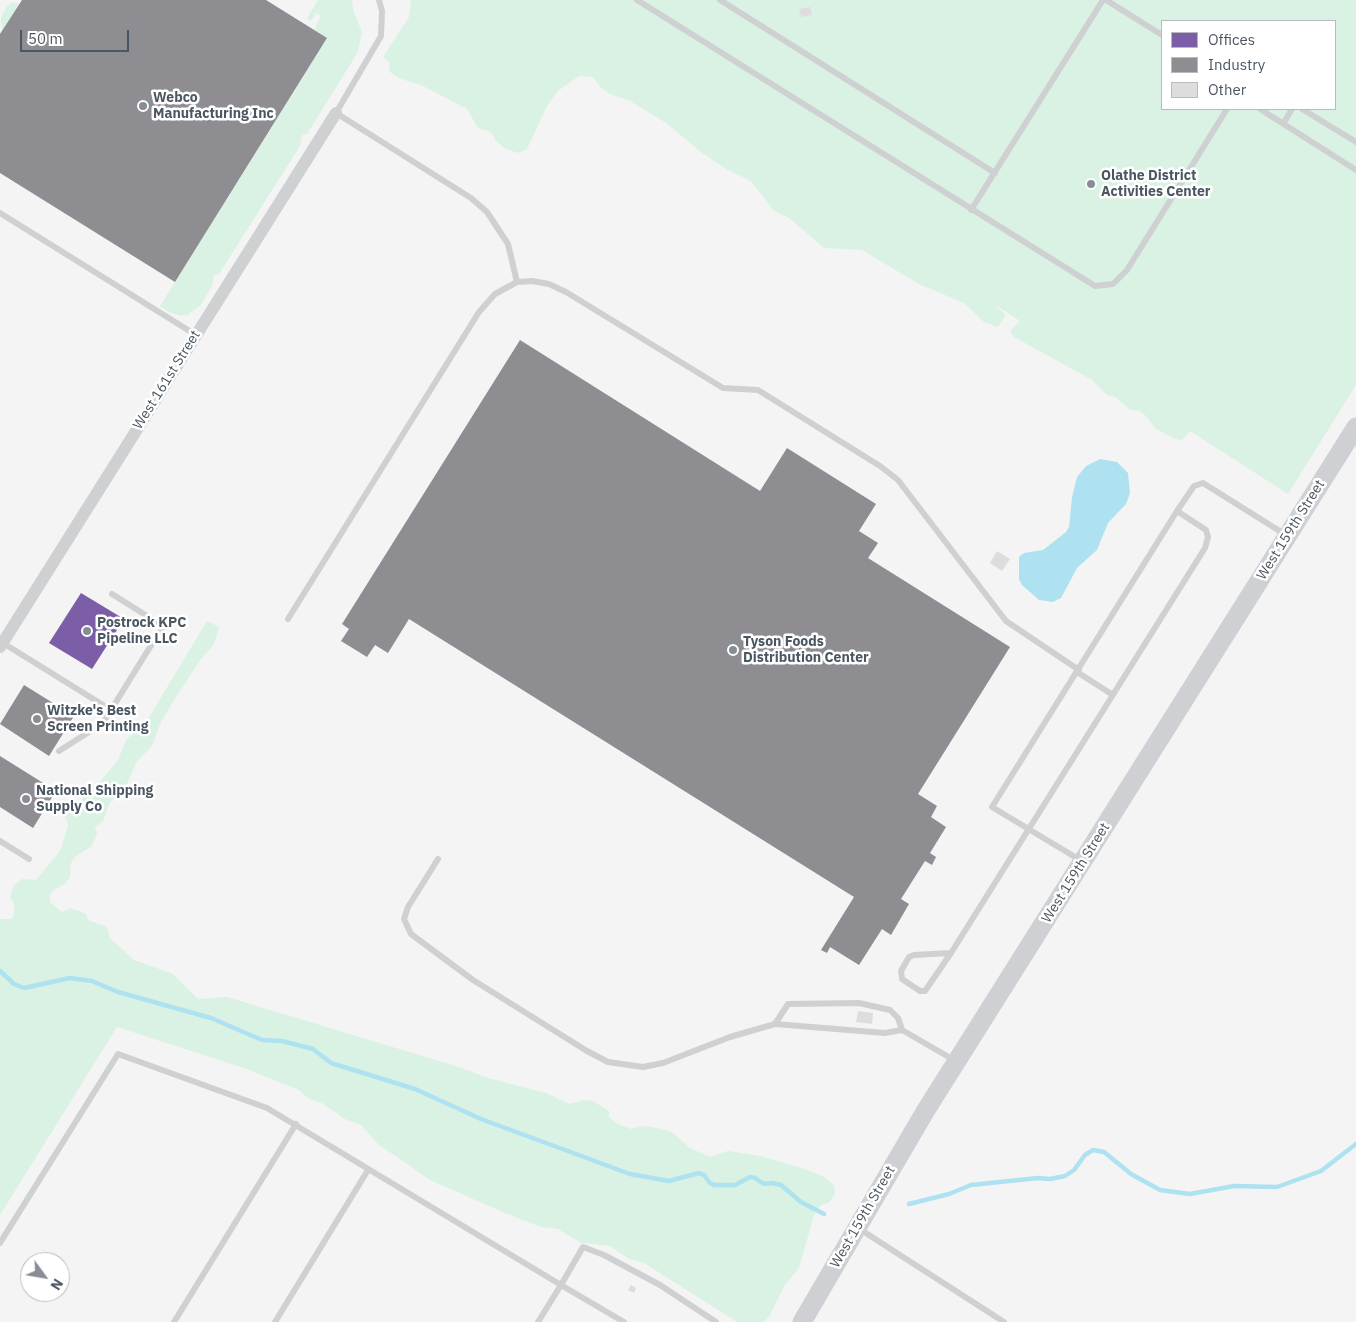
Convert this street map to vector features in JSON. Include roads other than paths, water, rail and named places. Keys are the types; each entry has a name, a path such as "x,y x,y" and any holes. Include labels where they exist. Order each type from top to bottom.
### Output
{"street":[{"name":"West 161st Street","path":"1,645 336,113"},
{"name":"West 159th Street","path":"802,1322 856,1227 957,1062 1356,427"}],"lane":[{"path":"379,0 382,11 381,36 336,113 471,198 487,212 508,244 517,282"},
{"path":"637,0 1095,286 1113,284 1128,270 1226,110"},
{"path":"720,0 995,173"},
{"path":"971,210 1104,0 1161,34"},
{"path":"1262,110 1356,170"},
{"path":"1283,124 1291,110"},
{"path":"1304,110 1356,142"},
{"path":"0,213 196,335"},
{"path":"288,619 479,312 495,294 517,282 532,281 549,284 566,292 723,388 758,390 880,466 898,480 1006,621 1113,695"},
{"path":"1083,862 992,807 1178,511 1194,486 1203,483 1288,536"},
{"path":"951,953 914,955 909,958 900,971 902,979 920,991 925,991 951,953 1205,548 1208,537 1206,530 1178,511"},
{"path":"59,751 103,723 163,626 112,594"},
{"path":"1,645 111,710"},
{"path":"0,841 29,859"},
{"path":"438,859 408,907 404,919 411,934 473,980 587,1051 608,1062 643,1067 663,1063 730,1037 775,1024 885,1033 902,1030 957,1062"},
{"path":"775,1024 788,1004 859,1003 890,1010 898,1018 902,1030"},
{"path":"0,1243 118,1054 267,1108 624,1322"},
{"path":"174,1322 296,1124"},
{"path":"275,1322 368,1170"},
{"path":"856,1227 1004,1322"},
{"path":"538,1322 583,1247 604,1255 660,1285 716,1322"}],"water":[{"path":"1100,459 1117,462 1128,473 1130,493 1126,504 1108,523 1097,550 1077,568 1061,598 1053,602 1039,600 1022,585 1019,579 1019,557 1024,553 1043,550 1066,532 1069,527 1072,497 1077,477 1086,466"}],"waterway":[{"path":"0,971 14,984 24,988 70,978 92,981 118,992 211,1018 262,1040 282,1041 313,1049 331,1063 415,1089 481,1119 630,1174 669,1181 699,1173 704,1175 714,1185 735,1185 750,1177 755,1178 764,1184 781,1185 801,1202 824,1214"},
{"path":"909,1204 949,1194 971,1185 1038,1178 1050,1179 1065,1176 1074,1170 1085,1155 1093,1150 1104,1152 1131,1174 1160,1190 1190,1194 1234,1186 1277,1187 1321,1171 1356,1144"}],"place":[{"name":"Webco Manufacturing Inc","path":"143,106"},
{"name":"Olathe District Activities Center","path":"1091,184"},
{"name":"Postrock KPC Pipeline LLC","path":"87,631"},
{"name":"Tyson Foods Distribution Center","path":"733,650"},
{"name":"Witzke's Best Screen Printing","path":"37,719"},
{"name":"National Shipping Supply Co","path":"26,799"}]}
